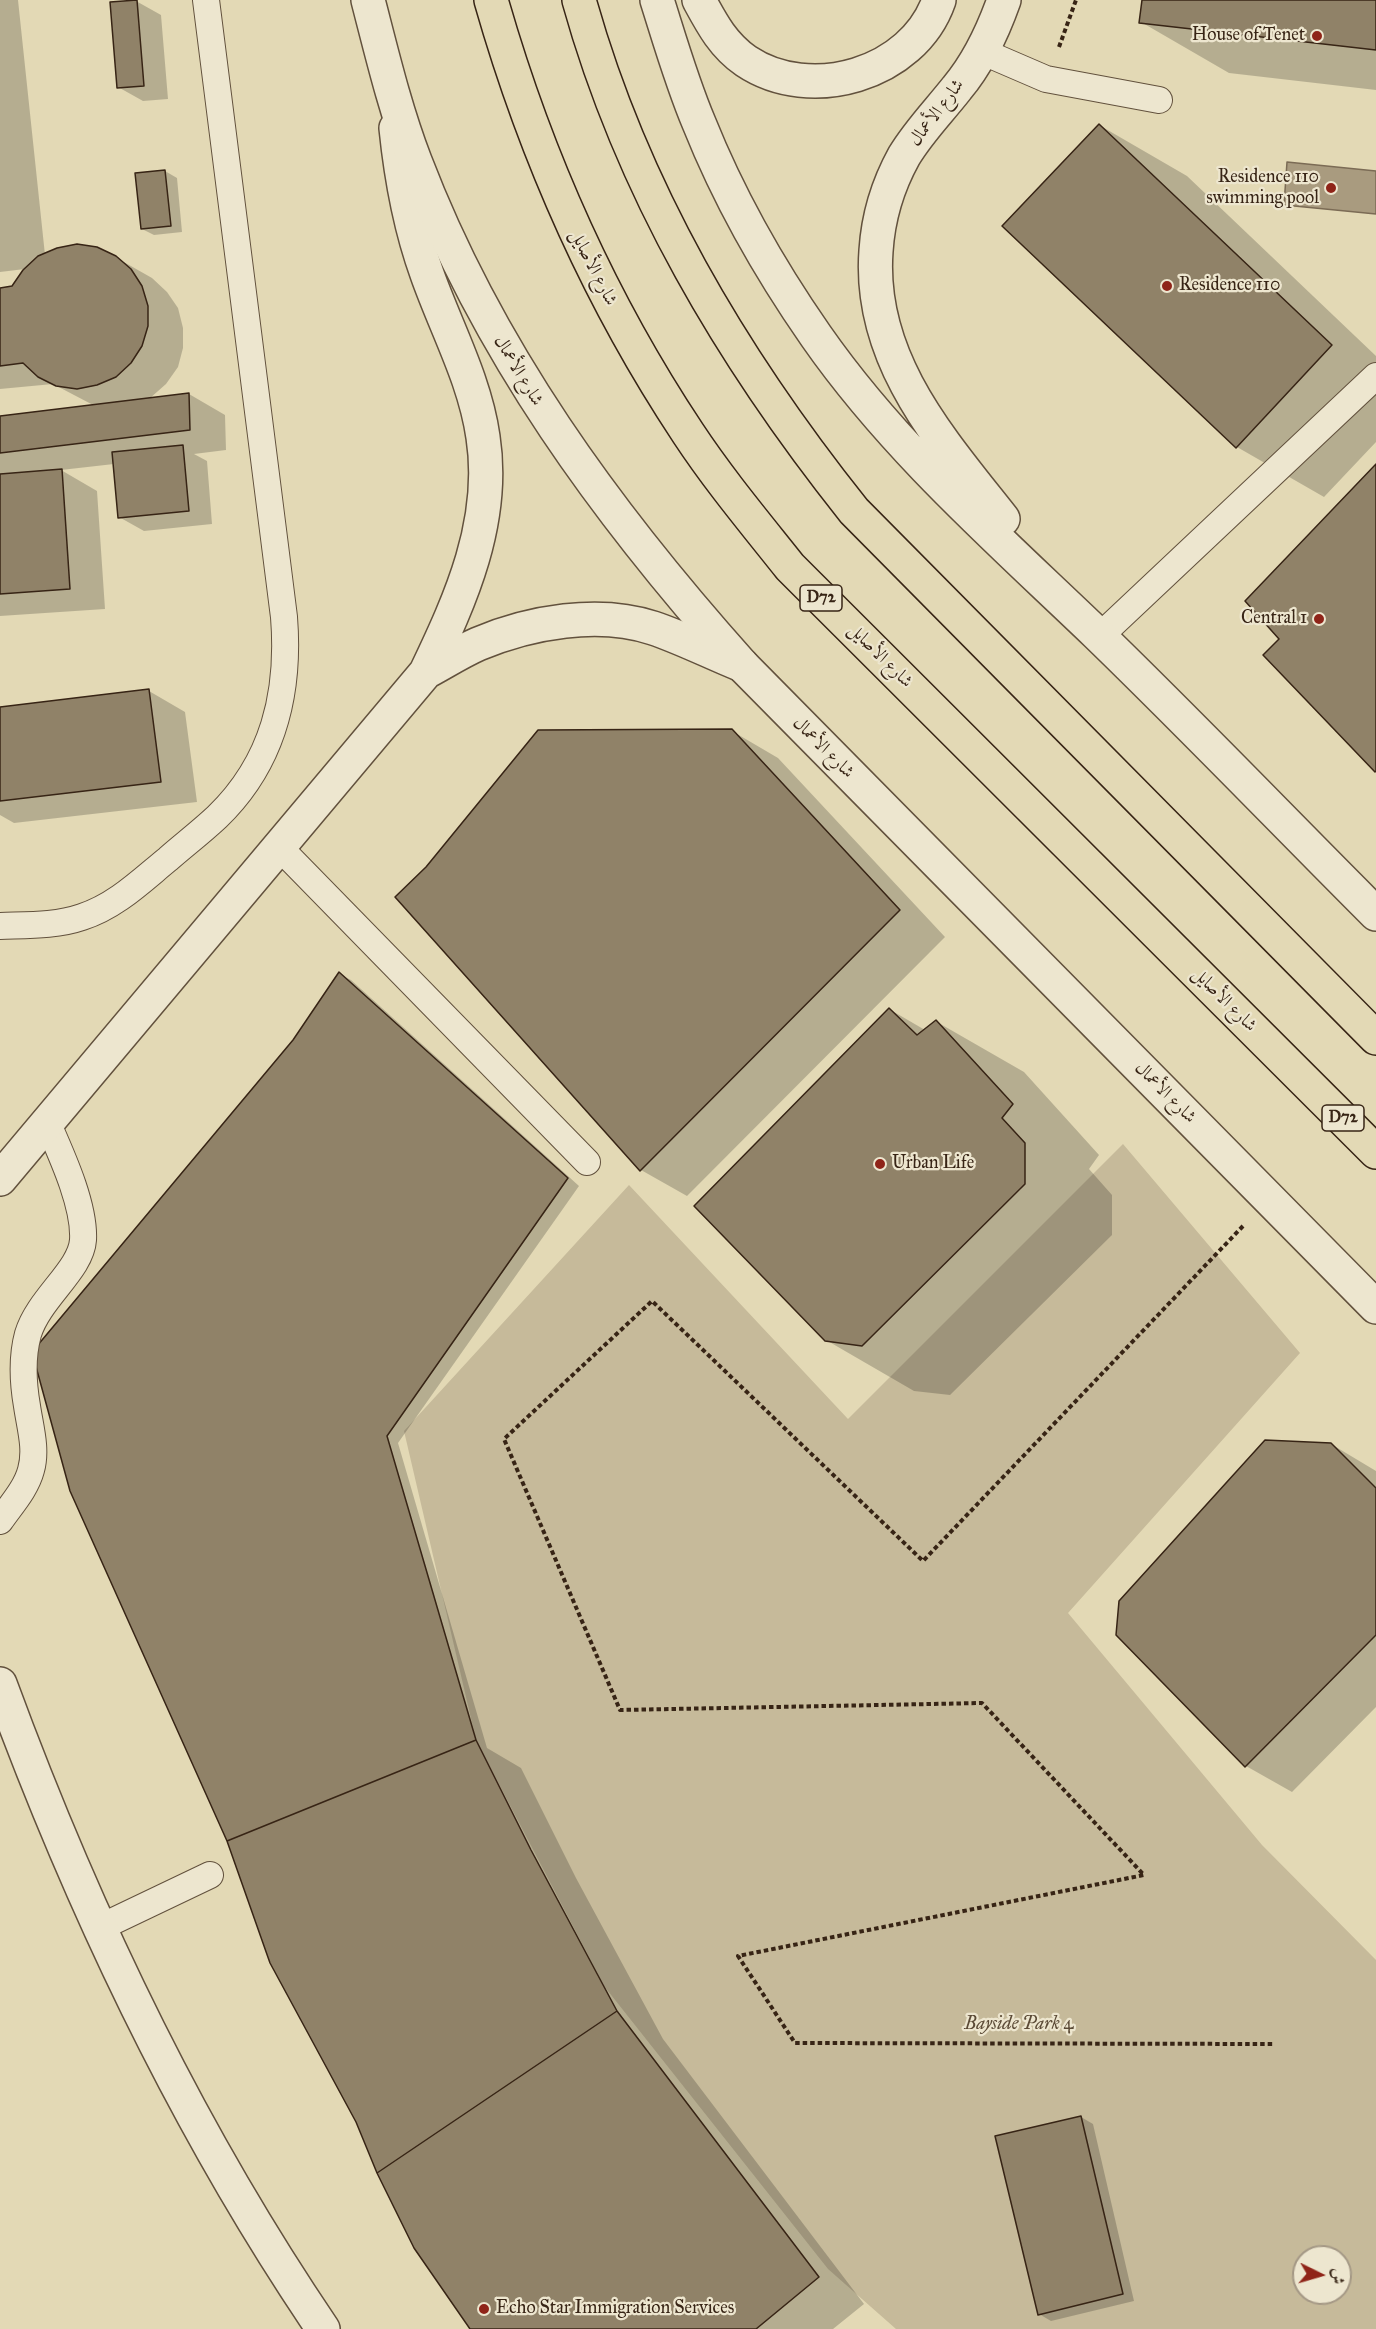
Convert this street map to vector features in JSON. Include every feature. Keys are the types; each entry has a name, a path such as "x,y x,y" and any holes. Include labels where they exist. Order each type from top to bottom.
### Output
{"main road":[{"name":"شارع الأصايل","path":"491,0 508,60 536,139 567,216 598,280 663,394 738,502 790,567 1376,1152"},
{"path":"579,0 615,109 680,252 742,358 805,450 854,512 1376,1038"}],"street":[{"path":"0,1179 426,672 453,615 474,559 484,499 483,438 469,379 426,271 410,215 399,158 393,99 368,0"},
{"name":"شارع الأعمال","path":"657,0 698,123 733,197 772,268 817,336 866,401 920,462 1100,636 1376,914"},
{"path":"699,0 718,37 747,62 781,77 819,82 855,77 890,61 918,36 939,0"},
{"name":"شارع الأعمال","path":"1004,0 981,51 958,87 926,124 904,157 887,193 877,231 874,271 878,310 900,374 916,404 1005,521 1038,577"},
{"name":"شارع الأعمال","path":"393,99 414,160 452,249 496,335 529,390 629,533 683,600 742,665 1376,1307"},
{"path":"426,672 477,645 510,632 580,620 651,627 742,665"},
{"path":"0,1684 59,1837 99,1928 190,2113 272,2250 323,2329"}],"lane":[{"path":"0,926 54,923 80,918 105,908 127,893 217,817 242,789 261,759 275,725 284,690 287,654 284,617 206,0"},
{"path":"981,51 1046,79 1159,100"},
{"path":"1100,636 1376,376"},
{"path":"279,847 587,1162"},
{"path":"0,1521 31,1470 32,1436 23,1372 28,1333 37,1311 66,1275 82,1249 81,1224 67,1168 47,1122"},
{"path":"99,1928 210,1875"}],"path":[{"path":"1046,79 1077,0"},
{"path":"1216,1253 923,1561 652,1301 504,1439 620,1710 982,1703 1144,1875 738,1956 795,2043 1274,2044"}],"green space":[{"name":"Bayside Park 4","path":"1123,1144 1300,1353 1068,1613 1262,1845 1376,1960 1376,2329 896,2329 828,2269 604,1986 476,1740 404,1431 629,1185 848,1419"}],"shaded area":[{"name":"Residence 110 swimming pool","path":"1287,162 1376,171 1376,214 1284,205"}],"building":[{"path":"137,0 144,86 117,88 110,2"},
{"name":"House of Tenet","path":"1142,0 1376,0 1376,50 1139,23"},
{"name":"Residence 110","path":"1099,124 1332,345 1236,448 1002,226"},
{"path":"165,170 171,226 141,229 135,173"},
{"path":"77,244 97,247 116,256 131,269 142,286 148,306 148,326 142,346 131,363 116,377 97,385 77,389 56,386 38,377 23,363 0,366 0,288 12,286 23,270 38,256 57,248"},
{"path":"189,393 190,430 0,453 0,416"},
{"path":"183,445 189,511 118,518 112,452"},
{"name":"Central 1","path":"1376,464 1375,772 1263,655 1279,639 1245,601"},
{"path":"62,469 70,589 0,594 0,474"},
{"path":"149,689 161,782 0,801 0,707"},
{"path":"732,729 900,910 640,1171 395,897 426,867 538,730"},
{"path":"339,972 568,1178 387,1436 476,1740 227,1841 70,1491 32,1352 293,1040"},
{"name":"Urban Life","path":"889,1008 917,1035 936,1020 1013,1104 1002,1118 1025,1143 1025,1184 862,1346 825,1341 694,1206"},
{"path":"1265,1440 1331,1443 1376,1488 1376,1635 1245,1767 1116,1635 1119,1601"},
{"path":"476,1740 531,1850 617,2011 377,2173 356,2122 270,1963 227,1841"},
{"path":"617,2011 819,2277 756,2329 470,2329 414,2248 377,2173"},
{"path":"1081,2116 1123,2294 1038,2315 995,2136"}],"place":[{"name":"House of Tenet","path":"1317,36"},
{"name":"Residence 110 swimming pool","path":"1331,188"},
{"name":"Residence 110","path":"1167,286"},
{"name":"Central 1","path":"1319,619"},
{"name":"Urban Life","path":"880,1164"},
{"name":"Echo Star Immigration Services","path":"484,2309"}]}
